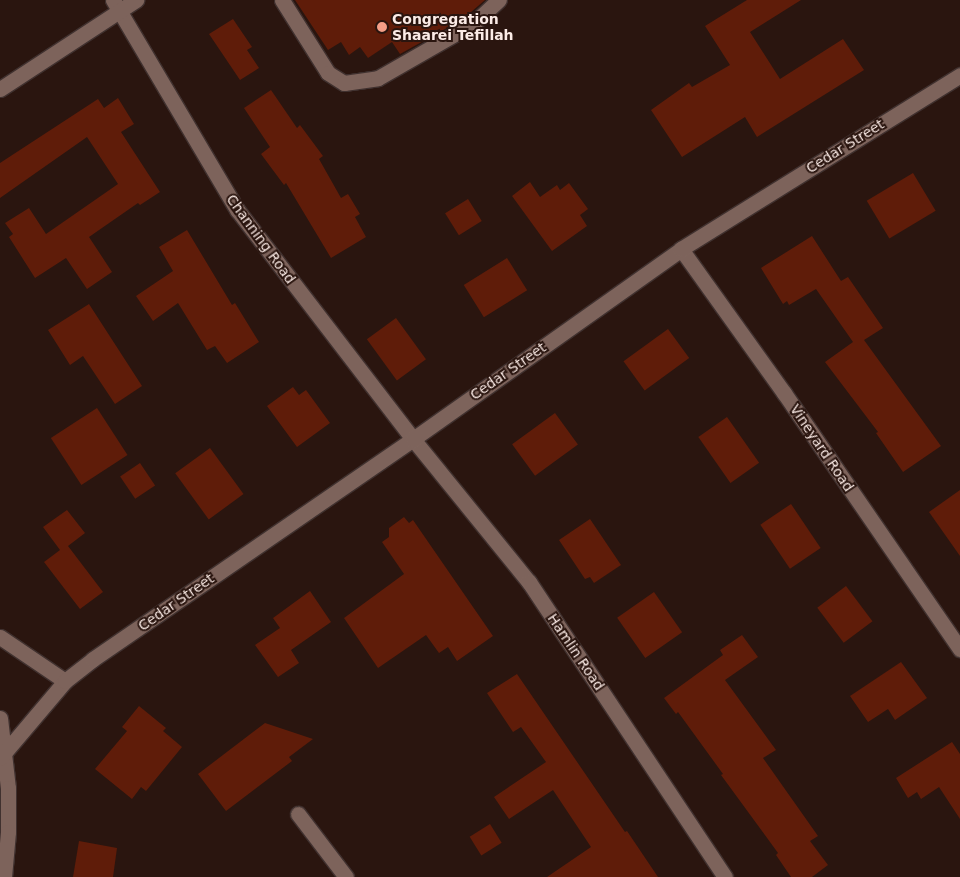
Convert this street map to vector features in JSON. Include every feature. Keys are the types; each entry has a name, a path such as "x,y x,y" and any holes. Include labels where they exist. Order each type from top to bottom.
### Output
{"street":[{"path":"0,89 116,5 136,0"},
{"path":"282,0 328,73 344,83 378,78 474,23 499,0"},
{"name":"Channing Road","path":"116,5 238,211 413,439"},
{"name":"Cedar Street","path":"2,756 66,681 101,654 413,439 681,249 960,75"},
{"name":"Vineyard Road","path":"681,249 784,393 960,648"},
{"name":"Hamlin Road","path":"413,439 529,582 725,877"},
{"path":"0,637 66,681"},
{"path":"0,718 8,832 4,877"},
{"path":"298,814 346,877"}],"building":[{"name":"Congregation Shaarei Tefillah","path":"295,0 485,0 463,19 400,54 392,42 368,58 360,47 349,55 341,42 328,50"},
{"path":"747,0 801,0 750,32 780,79 843,39 864,70 757,137 745,117 682,157 651,110 689,83 692,87 730,65 705,26"},
{"path":"233,19 252,47 247,50 259,68 240,80 209,34"},
{"path":"271,90 297,128 300,125 323,156 319,159 341,198 348,194 360,214 355,217 366,237 331,258 286,183 284,185 261,154 270,147 244,108"},
{"path":"118,98 134,124 121,132 160,192 140,205 138,203 89,237 112,272 87,289 66,258 35,278 9,237 13,234 5,223 29,208 46,234 118,184 87,137 0,198 0,163 98,99 104,108"},
{"path":"913,173 936,211 889,239 867,201"},
{"path":"530,182 540,197 557,185 560,190 569,183 588,209 580,215 587,226 552,251 512,196"},
{"path":"468,199 482,221 459,235 445,213"},
{"path":"187,230 232,305 235,303 259,342 227,363 215,346 207,350 178,303 153,321 136,296 173,271 159,247"},
{"path":"812,236 841,281 848,277 883,328 864,340 941,446 903,472 876,433 878,432 825,362 853,342 816,289 789,305 787,301 783,304 761,268"},
{"path":"507,258 527,290 484,317 464,285"},
{"path":"89,304 142,386 115,404 83,356 70,365 48,330"},
{"path":"396,318 426,359 397,380 367,339"},
{"path":"668,329 689,358 645,390 624,361"},
{"path":"293,387 299,395 306,390 330,423 297,447 267,406"},
{"path":"97,408 127,455 81,485 51,438"},
{"path":"555,413 578,445 535,476 512,444"},
{"path":"727,417 759,463 730,483 698,437"},
{"path":"210,448 244,494 209,519 175,473"},
{"path":"140,463 155,485 135,499 120,476"},
{"path":"960,490 960,556 929,512"},
{"path":"791,504 821,548 790,569 760,525"},
{"path":"67,510 85,533 68,546 103,592 80,609 44,562 60,550 43,527"},
{"path":"404,517 409,523 413,520 493,636 457,661 448,647 439,653 426,635 378,668 344,618 404,574 382,542 389,537 389,528"},
{"path":"590,519 621,565 594,583 590,577 585,579 559,540"},
{"path":"846,586 872,621 844,643 817,608"},
{"path":"310,591 331,622 291,650 299,663 278,677 255,645 280,628 273,618"},
{"path":"654,592 682,632 645,658 617,618"},
{"path":"742,635 758,657 725,680 776,750 763,758 818,836 810,841 828,865 812,877 791,877 776,855 778,853 721,775 723,774 678,712 676,714 664,698 723,655 720,650"},
{"path":"901,662 927,698 895,720 888,709 868,722 850,696"},
{"path":"517,674 658,877 547,877 591,847 553,790 509,819 494,797 546,762 521,727 513,732 487,693"},
{"path":"139,706 166,728 163,731 182,747 146,791 141,787 132,799 95,769 127,731 122,727"},
{"path":"265,723 313,739 289,757 292,761 226,811 198,774"},
{"path":"952,742 960,754 960,819 939,787 921,799 917,792 908,798 896,778"},
{"path":"490,824 502,843 481,855 470,837"},
{"path":"79,841 117,848 113,877 73,877"}],"place":[{"name":"Congregation Shaarei Tefillah","path":"382,27"}]}
